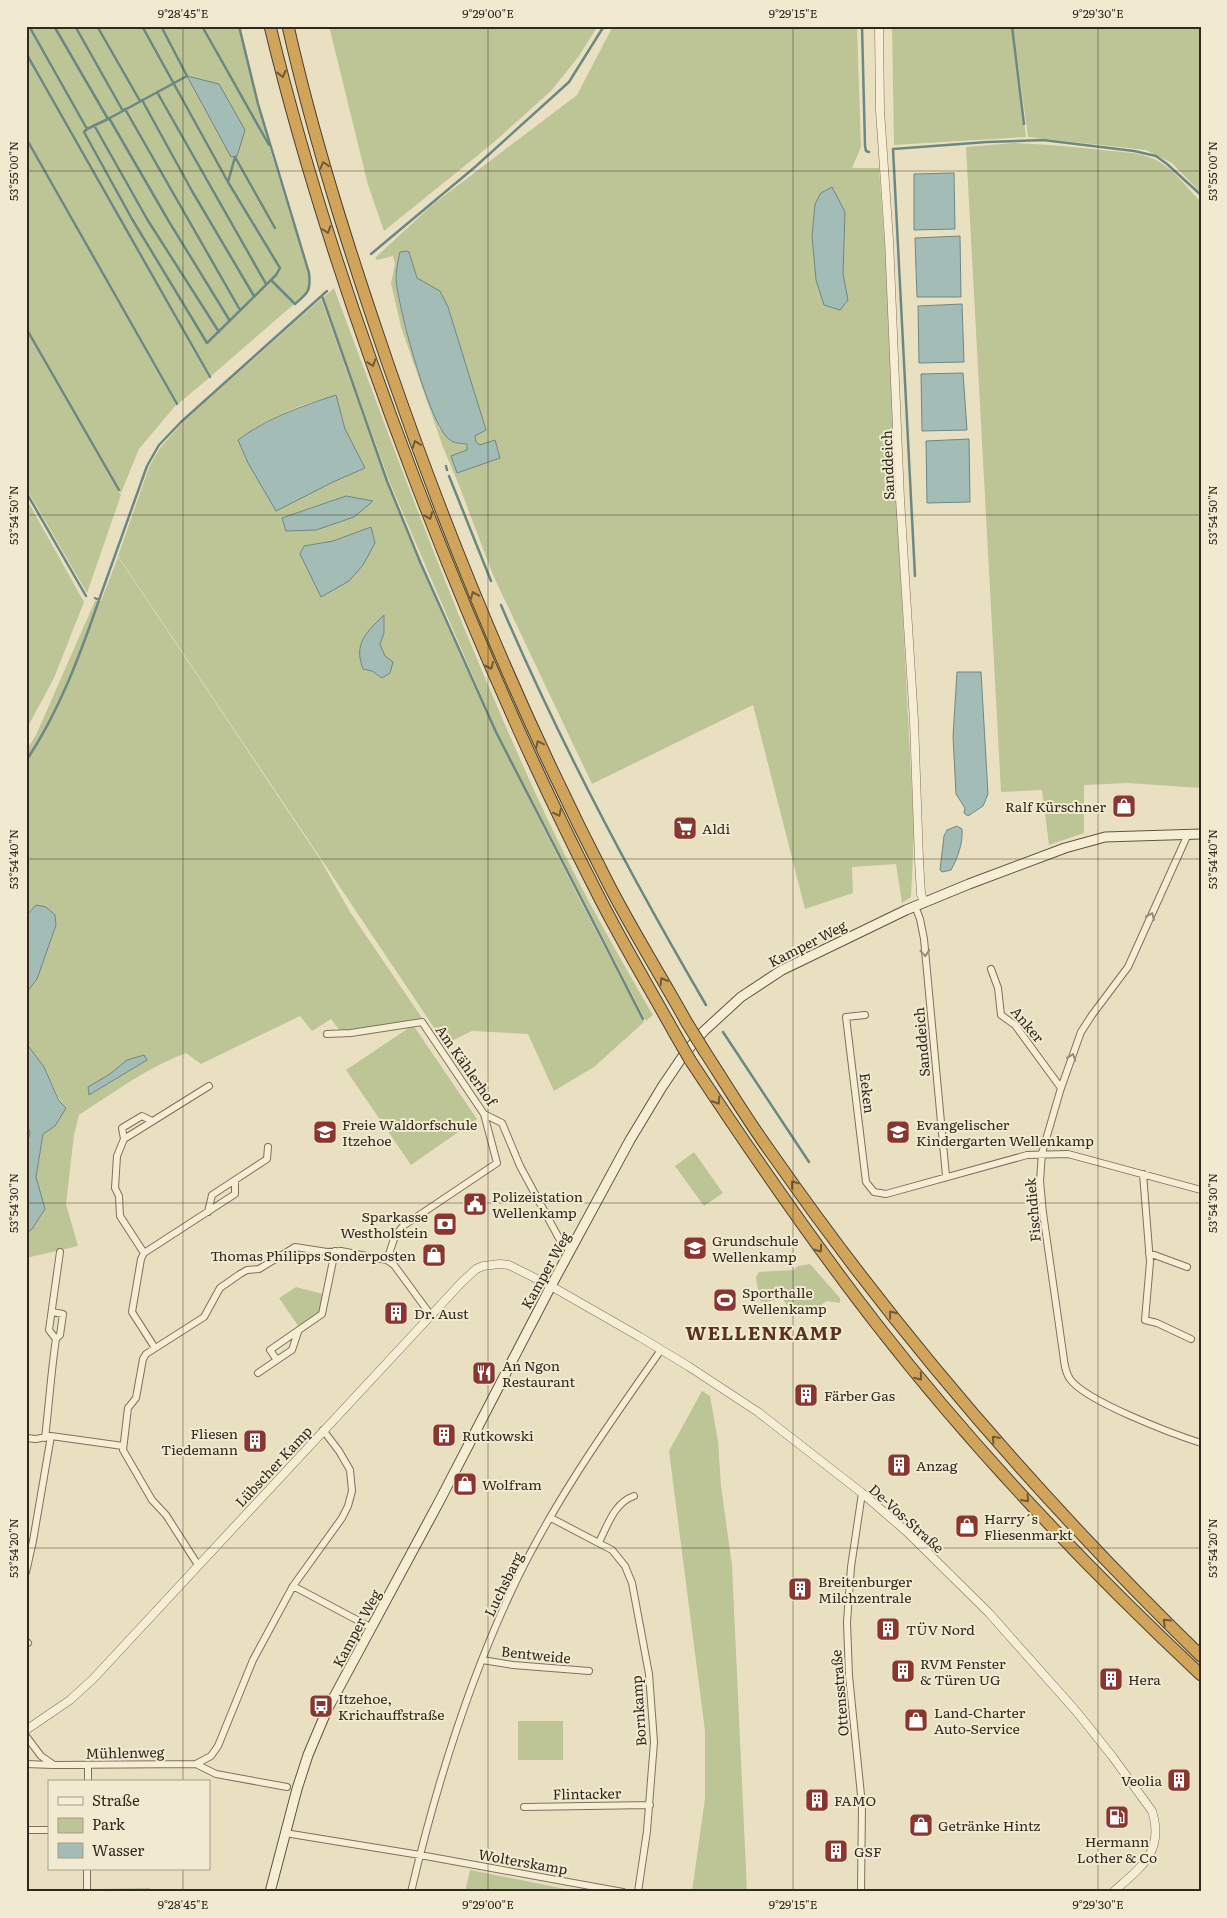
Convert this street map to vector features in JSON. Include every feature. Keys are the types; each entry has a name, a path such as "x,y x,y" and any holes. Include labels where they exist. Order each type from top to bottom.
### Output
{"highway":[{"path":"270,26 300,141 353,308 393,422 463,604 524,742 592,883 675,1034 755,1159 822,1253 879,1328 944,1407 1036,1511 1201,1676"},
{"path":"288,26 312,126 370,312 412,433 476,600 536,738 611,889 705,1052 772,1154 866,1282 956,1394 1098,1553 1201,1656"}],"main road":[{"name":"Kamper Weg","path":"270,1892 297,1789 313,1740 327,1710 551,1286 648,1108 685,1053 704,1030 741,997 782,970 924,902 1090,840 1114,836 1201,834"}],"street":[{"name":"Sanddeich","path":"879,26 880,112 889,240 900,499 914,730 919,860 921,894 924,902"},
{"name":"Fischdiek","path":"1188,834 1128,967 1084,1026 1061,1088 1042,1153 1040,1181 1063,1353 1068,1374 1078,1388 1090,1396 1144,1421 1201,1443"},
{"name":"Sanddeich","path":"915,906 924,939 946,1176"},
{"name":"Anker","path":"991,969 998,988 1001,1015 1015,1025 1061,1088"},
{"name":"Eeken","path":"865,1014 846,1017 866,1182 871,1190 886,1194 946,1176"},
{"name":"Am Kählerhof","path":"327,1034 351,1033 422,1022 484,1114 502,1124 520,1166 561,1242 570,1251"},
{"path":"124,1139 209,1086"},
{"path":"388,1260 395,1236 403,1226 497,1162 484,1114"},
{"path":"144,1254 120,1216 119,1196 115,1188 117,1156 124,1139 122,1128 142,1116 152,1121"},
{"path":"208,1212 212,1195 267,1159 268,1147"},
{"path":"946,1176 1027,1155 1042,1153 1068,1154 1201,1190"},
{"path":"1143,1174 1149,1253 1149,1280 1145,1320 1157,1323 1192,1340"},
{"path":"155,1348 132,1312 141,1259 144,1254 235,1194 235,1180"},
{"path":"198,1565 166,1514 152,1500 125,1455 123,1446 128,1408 136,1398 143,1360 146,1354 204,1317 220,1288 247,1270 259,1269 295,1247 327,1252 341,1251 388,1260 394,1265 430,1314"},
{"path":"56,1339 49,1330 60,1252"},
{"path":"277,1360 270,1350 322,1314 335,1252"},
{"path":"1149,1253 1187,1267"},
{"name":"Lübscher Kamp","path":"26,1730 46,1719 82,1689 430,1314 470,1275 480,1267 500,1264 509,1265 551,1286"},
{"name":"De-Vos-Straße","path":"551,1286 688,1366 758,1412 862,1493 907,1532 989,1613 1070,1704 1112,1756 1152,1811 1155,1831 1150,1854 1145,1863 1113,1892"},
{"path":"26,1572 33,1541 48,1437 50,1376 56,1339 60,1335 63,1314 52,1312"},
{"path":"258,1373 292,1350 298,1332"},
{"name":"Luchsbarg","path":"420,1855 453,1742 482,1660 511,1593 551,1518 610,1422 661,1350"},
{"path":"323,1430 339,1451 350,1470 352,1483 350,1499 342,1518 293,1586 372,1628"},
{"path":"26,1438 48,1437 123,1446"},
{"name":"Ottensstraße","path":"861,1892 862,1804 849,1676 847,1622 851,1567 862,1493"},
{"path":"599,1542 616,1510 624,1501 634,1496"},
{"name":"Bornkamp","path":"551,1518 612,1550 623,1562 630,1575 635,1595 652,1694 654,1742 650,1805 638,1892"},
{"name":"Mühlenweg","path":"196,1764 210,1756 218,1746 252,1660 293,1586"},
{"name":"Bentweide","path":"482,1660 513,1665 589,1671"},
{"path":"26,1736 41,1756 54,1765"},
{"name":"Mühlenweg","path":"26,1764 88,1766 196,1764 216,1774 287,1787"},
{"path":"88,1766 88,1780"},
{"name":"Flintacker","path":"524,1806 650,1805"},
{"path":"26,1830 48,1830"},
{"name":"Wolterskamp","path":"286,1833 623,1892"},
{"path":"410,1892 420,1855"},
{"path":"88,1870 88,1892"}],"green space":[{"path":"26,26 202,26 269,146 308,273 308,288 304,295 210,377 26,52"},
{"path":"203,26 239,26 269,143"},
{"path":"329,26 598,26 579,56 551,91 493,143 384,231 368,185"},
{"path":"613,26 857,26 861,147 852,168 879,168 889,303 895,465 914,832 911,897 902,903 896,864 852,867 853,893 805,909 753,705 592,784 493,575 443,447 401,327 391,283 395,264 393,256 377,260 375,258 432,205 577,95","holes":["409,252 417,278 448,307 486,430 475,436 476,443 500,457 457,473 467,449 467,443 455,443 439,428 417,370 399,301 396,277"]},
{"path":"892,26 1012,26 1026,137 894,145"},
{"path":"1013,26 1201,26 1201,193 1172,163 1146,150 1028,137"},
{"path":"26,54 209,378 178,404 26,136"},
{"path":"26,140 176,405 139,449 121,493 26,326"},
{"path":"1013,143 1123,152 1150,157 1169,169 1201,202 1201,788 1128,783 1084,785 1084,833 1049,845 1042,790 1001,792 966,147"},
{"path":"334,288 417,509 483,673 563,851 601,924 653,1015 646,1021 497,732 390,483 323,298"},
{"path":"321,299 393,498 446,623 527,796 644,1022 594,1067 554,1091 528,1034 472,1031 445,1044 118,556 149,467 160,448 182,423","holes":["336,396 345,429 365,468 277,510 248,463 238,440 260,425 284,413","346,496 372,501 354,517 282,518","371,527 300,554 304,546 333,541","384,616 384,633 380,644 384,656 391,661 382,678 361,664 363,641"]},
{"path":"26,329 121,495 87,593 26,488"},
{"path":"26,498 84,602 54,678 26,730"},
{"path":"118,557 320,859 350,912 422,1018 340,1031 331,1019 312,1031 300,1016 201,1064 186,1053 131,1081 79,1115 74,1135 66,1204 78,1246 26,1258 26,1234 32,1229 44,1209 36,1177 43,1134 55,1126 60,1101 44,1067 26,1043 26,993 37,979 36,905 26,916 26,751 36,735 95,601 101,601","holes":["143,1055 146,1060 89,1094 127,1060"]},
{"path":"413,1025 477,1119 411,1165 346,1070"},
{"path":"694,1152 723,1193 704,1206 675,1166"},
{"path":"810,1264 840,1298 840,1303 827,1301 809,1310 789,1309 783,1299 784,1292 776,1292 774,1300 760,1301 756,1277 759,1272 794,1270 798,1266"},
{"path":"296,1287 323,1294 319,1313 299,1327 279,1298"},
{"path":"702,1391 710,1396 718,1441 721,1486 732,1565 747,1892 692,1892 705,1798 705,1731 669,1451"},
{"path":"518,1721 563,1721 563,1760 518,1760"},
{"path":"470,1870 581,1892 465,1892"},
{"path":"150,1888 150,1892 97,1892 97,1889"}],"water":[{"path":"187,76 219,84 245,130 237,156 231,157"},
{"path":"954,173 955,229 914,230 914,174"},
{"path":"832,187 845,212 843,274 848,300 840,310 824,305 816,280 812,236 815,204 821,193"},
{"path":"960,236 961,297 917,297 915,238"},
{"path":"400,252 409,252 417,278 440,291 448,307 486,430 475,436 476,442 480,445 495,440 500,458 457,473 451,456 467,450 467,444 451,441 441,429 424,389 402,314 396,276"},
{"path":"962,304 964,362 919,363 918,306"},
{"path":"963,373 967,430 922,431 921,374"},
{"path":"336,395 345,429 365,468 276,511 248,463 238,440 273,419 297,408"},
{"path":"969,439 970,502 927,503 926,441"},
{"path":"346,496 373,501 354,517 316,530 286,531 282,518"},
{"path":"371,527 375,543 363,565 349,581 321,597 300,554 304,546 333,541"},
{"path":"384,615 384,633 380,644 385,656 393,662 390,673 382,678 372,671 363,669 360,652 363,639"},
{"path":"957,672 981,672 988,794 983,806 968,816 964,813 965,808 956,794 953,736"},
{"path":"957,826 962,829 960,850 951,870 942,872 940,870 944,836 947,830"},
{"path":"36,905 46,907 55,915 56,925 37,979 26,993 26,916"},
{"path":"26,1043 44,1067 59,1101 66,1108 55,1126 43,1134 36,1177 45,1209 32,1229 26,1234 26,1146 30,1134 26,1118"},
{"path":"144,1055 147,1060 89,1095 88,1087 110,1074 127,1060"}],"waterway":[{"path":"29,26 87,129 84,132 132,219 207,343 276,275 280,268 228,182 142,26"},
{"path":"54,26 108,119"},
{"path":"75,26 123,111"},
{"path":"97,26 140,101"},
{"path":"87,129 187,76 161,26"},
{"path":"202,26 269,145"},
{"path":"239,26 258,104 309,273 309,288 306,294 295,304 271,280"},
{"path":"371,254 475,167 569,82 604,26"},
{"path":"862,26 865,146 866,151 869,152"},
{"path":"1012,26 1024,124"},
{"path":"26,53 210,377"},
{"path":"157,92 266,284"},
{"path":"142,100 192,191 254,296"},
{"path":"125,109 240,310"},
{"path":"109,118 168,220 230,321"},
{"path":"94,125 147,219 219,332"},
{"path":"26,138 177,404"},
{"path":"915,576 893,149 1043,140 1134,151 1156,156 1201,195"},
{"path":"228,182 235,157 275,228"},
{"path":"95,598 99,600 147,466 159,445 181,422 327,291"},
{"path":"322,296 387,481 421,564 496,732 643,1019"},
{"path":"26,328 119,490"},
{"path":"446,466 447,470"},
{"path":"449,476 491,581"},
{"path":"26,492 86,596"},
{"path":"26,761 59,703 99,600"},
{"path":"501,605 547,707 597,808 650,907 706,1005"},
{"path":"723,1032 809,1162"}],"place":[{"name":"Ralf Kürschner","path":"1124,806"},
{"name":"Aldi","path":"685,828"},
{"name":"Freie Waldorfschule Itzehoe","path":"325,1132"},
{"name":"Evangelischer Kindergarten Wellenkamp","path":"898,1132"},
{"name":"Polizeistation Wellenkamp","path":"475,1204"},
{"name":"Sparkasse Westholstein","path":"445,1224"},
{"name":"Grundschule Wellenkamp","path":"695,1248"},
{"name":"Thomas Philipps Sonderposten","path":"434,1255"},
{"name":"Sporthalle Wellenkamp","path":"725,1300"},
{"name":"Dr. Aust","path":"396,1313"},
{"name":"An Ngon Restaurant","path":"484,1373"},
{"name":"Färber Gas","path":"806,1395"},
{"name":"Rutkowski","path":"444,1435"},
{"name":"Fliesen Tiedemann","path":"255,1441"},
{"name":"Anzag","path":"899,1465"},
{"name":"Wolfram","path":"465,1484"},
{"name":"Harry´s Fliesenmarkt","path":"967,1526"},
{"name":"Breitenburger Milchzentrale","path":"800,1589"},
{"name":"TÜV Nord","path":"888,1629"},
{"name":"RVM Fenster & Türen UG","path":"903,1671"},
{"name":"Hera","path":"1111,1679"},
{"name":"Itzehoe, Krichauffstraße","path":"321,1706"},
{"name":"Land-Charter Auto-Service","path":"916,1720"},
{"name":"Veolia","path":"1179,1780"},
{"name":"FAMO","path":"817,1800"},
{"name":"Hermann Lother & Co","path":"1117,1817"},
{"name":"Getränke Hintz","path":"921,1825"},
{"name":"GSF","path":"836,1851"}],"district":[{"name":"WELLENKAMP","path":"764,1332"}]}
